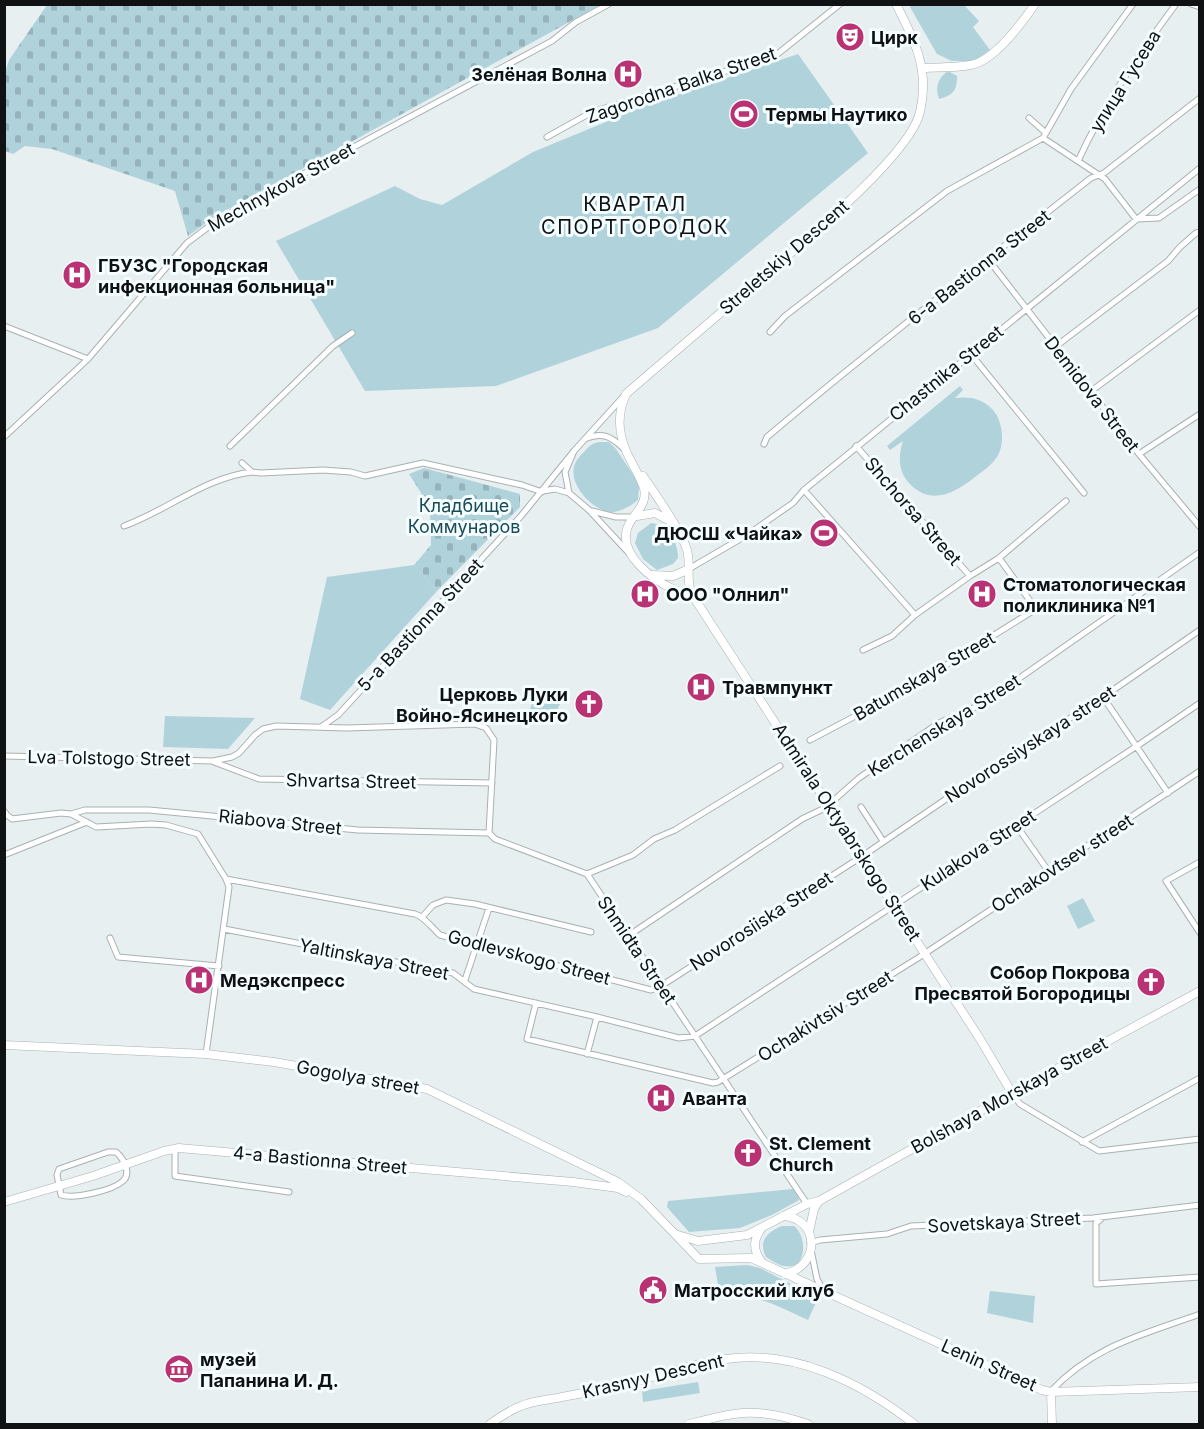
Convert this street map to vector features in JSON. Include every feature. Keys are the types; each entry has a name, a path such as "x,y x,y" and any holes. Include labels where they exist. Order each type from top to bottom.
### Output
{"main road":[{"name":"Streletskiy Descent","path":"623,448 618,426 621,405 626,394 793,251 871,179 903,145 913,130 920,115 924,91 923,68 896,4"},
{"path":"923,68 972,65 987,59 1027,16 1035,4"},
{"path":"623,448 641,481 644,492 641,509 628,526 626,539 632,557 649,574 674,590 691,593"},
{"path":"623,448 657,497 687,551 687,570 665,576 649,574"},
{"path":"634,517 644,513 655,513 665,517 673,524"},
{"name":"Admirala Oktyabrskogo Street","path":"687,570 691,593 1012,1093"},
{"name":"Bolshaya Morskaya Street","path":"783,1216 807,1204 819,1201 1200,991"},
{"name":"Gogolya street","path":"4,1045 44,1043 206,1054 274,1062 427,1089 575,1159 618,1182 641,1199 699,1259 751,1258 763,1263"},
{"name":"4-a Bastionna Street","path":"4,1202 174,1149 194,1148 573,1182 618,1188 641,1199"},
{"path":"762,1227 755,1245 763,1263 785,1274 803,1266 811,1246 809,1234 819,1201"},
{"path":"671,1232 698,1241 747,1235 783,1216 799,1220 809,1234"},
{"name":"Lenin Street","path":"785,1274 1051,1392 1200,1386"},
{"name":"Krasnyy Descent","path":"490,1425 503,1415 532,1403 622,1385 703,1363 743,1358 792,1363 830,1374 862,1388 914,1425"},
{"path":"1051,1392 1052,1425"},
{"path":"689,1425 727,1414 757,1412 808,1425"}],"street":[{"name":"Mechnykova Street","path":"4,437 88,359 187,243 219,219 552,41 576,22 609,4"},
{"name":"Zagorodna Balka Street","path":"547,137 592,112 775,56 840,4"},
{"path":"770,332 785,316 947,191 1045,136 1071,88 1133,4"},
{"name":"улица Гусева","path":"1078,161 1093,129 1133,62 1176,4"},
{"path":"1191,4 1200,7"},
{"name":"6-a Bastionna Street","path":"764,444 768,437 822,390 1091,178 1098,176 1200,98"},
{"path":"1029,118 1045,136 1105,179 1136,219 1159,218 1200,189"},
{"name":"Chastnika Street","path":"687,570 747,535 793,503 804,490 856,446 1200,168"},
{"path":"1055,347 1168,261 1180,247 1200,232"},
{"name":"Demidova Street","path":"988,259 1139,454 1200,527"},
{"path":"1090,392 1200,310"},
{"path":"4,326 88,359"},
{"path":"230,446 333,346 352,333"},
{"path":"970,353 1084,494"},
{"path":"569,493 565,472 574,451 626,394"},
{"path":"1139,454 1200,414"},
{"path":"584,439 599,435 610,437 623,448"},
{"name":"Shchorsa Street","path":"856,446 970,576"},
{"name":"5-a Bastionna Street","path":"320,727 338,715 542,492 574,451"},
{"path":"242,463 252,472"},
{"path":"124,526 144,519 219,479 238,473 340,471 365,476 423,463 522,485 542,492 555,489 569,493 590,510 632,557"},
{"path":"804,490 915,615"},
{"path":"863,651 892,636 915,615 999,558 1066,501"},
{"path":"590,510 610,516 634,517"},
{"name":"Kerchenskaya Street","path":"628,936 802,819 828,805 859,778 939,723 980,705 998,693 1200,552"},
{"name":"Batumskaya Street","path":"810,740 914,684 1036,609 999,558"},
{"name":"Novorossiyskaya street","path":"861,857 1200,630"},
{"path":"1103,697 1168,793"},
{"name":"Kulakova Street","path":"695,1036 1200,703"},
{"path":"338,715 338,722 347,728"},
{"path":"213,761 232,757 263,729 276,726 347,728 471,723 486,728 494,740 489,833 495,839 587,874 633,855 654,839 675,830 780,766"},
{"name":"Lva Tolstogo Street","path":"4,756 213,761"},
{"name":"Shvartsa Street","path":"213,761 259,779 492,783"},
{"name":"Ochakovtsev street","path":"924,953 1200,771"},
{"path":"861,807 883,841"},
{"name":"Riabova Street","path":"71,814 85,810 160,810 358,830 489,833"},
{"name":"Riabova Street","path":"4,811 9,817 16,819 61,813 71,814 96,826 166,825 198,834 226,879"},
{"path":"4,855 87,822"},
{"path":"1016,825 1049,872"},
{"name":"Novorosiiska Street","path":"661,986 861,857"},
{"path":"1200,862 1166,881 1200,933"},
{"name":"Shmidta Street","path":"587,874 807,1204"},
{"path":"226,879 423,916 433,905 446,900 591,932"},
{"path":"206,1054 229,887 226,879"},
{"path":"465,980 489,908"},
{"name":"Godlevskogo Street","path":"423,916 440,935 651,990 661,986"},
{"name":"Yaltinskaya Street","path":"224,930 453,973 474,989 679,1038 695,1036"},
{"path":"110,938 118,957 219,966"},
{"name":"Ochakivtsiv Street","path":"724,1078 924,953"},
{"path":"536,1003 527,1039 712,1083 724,1078"},
{"path":"587,1054 597,1017"},
{"path":"1082,1142 1200,1078"},
{"path":"1012,1093 1020,1104 1099,1151 1200,1139"},
{"path":"174,1149 175,1176 289,1192"},
{"path":"116,1152 122,1157 125,1165 126,1178 122,1182 103,1190 68,1197 61,1195 57,1175 59,1169 88,1158 116,1152"},
{"name":"Sovetskaya Street","path":"811,1246 820,1240 887,1234 911,1226 1103,1216 1200,1206"},
{"path":"1103,1216 1096,1223 1096,1284 1200,1277"},
{"path":"811,1246 817,1279 824,1291"},
{"path":"1051,1392 1072,1370 1100,1352 1121,1342 1200,1314"}],"green space":[{"path":"912,4 964,5 979,21 973,27 990,50 974,61 952,61 937,54 910,7"},
{"path":"47,5 600,5 213,218 188,236 175,191 52,149 25,146 13,154 5,151 5,73 9,60"},
{"path":"798,54 868,153 658,328 496,386 365,391 276,241 395,186 420,199 442,205 533,152 647,105"},
{"path":"948,71 957,76 955,89 948,96 939,99 938,83"},
{"path":"960,386 963,390 955,398 978,400 988,405 996,414 1002,432 1000,451 989,466 959,488 943,495 926,494 918,491 903,474 900,452 903,441 890,450 887,446"},
{"path":"599,442 609,442 616,449 639,487 638,500 620,511 606,511 591,503 575,482 574,467 577,461 589,447"},
{"name":"Кладбище Коммунаров","path":"424,468 520,494 520,507 437,591 414,565 431,545 430,507 409,474"},
{"path":"651,523 663,525 674,540 678,553 678,558 673,564 657,570 643,559 635,543 638,533"},
{"path":"414,565 437,591 330,710 300,699 327,577"},
{"path":"535,696 560,704 553,717 545,717 542,721 527,717"},
{"path":"165,716 255,718 228,749 163,747"},
{"path":"1083,898 1095,921 1078,929 1067,906"},
{"path":"793,1189 797,1192 799,1200 772,1215 740,1228 689,1232 667,1207 668,1201"},
{"path":"782,1226 794,1226 802,1238 801,1258 792,1266 784,1266 775,1262 766,1257 764,1251 765,1238"},
{"path":"747,1265 760,1268 818,1298 808,1320 776,1305 746,1296 721,1294 720,1296 715,1267"},
{"path":"990,1291 1035,1296 1033,1323 987,1313"},
{"path":"698,1382 700,1393 643,1402 642,1391"}],"place":[{"name":"Цирк","path":"850,37"},
{"name":"Зелёная Волна","path":"628,74"},
{"name":"Термы Наутико","path":"744,114"},
{"name":"ГБУЗС \"Городская инфекционная больница\"","path":"77,275"},
{"name":"ДЮСШ «Чайка»","path":"824,533"},
{"name":"ООО \"Олнил\"","path":"645,594"},
{"name":"Стоматологическая поликлиника №1","path":"982,594"},
{"name":"Травмпункт","path":"701,687"},
{"name":"Церковь Луки Войно-Ясинецкого","path":"589,704"},
{"name":"Медэкспресс","path":"199,980"},
{"name":"Собор Покрова Пресвятой Богородицы","path":"1151,982"},
{"name":"Аванта","path":"661,1098"},
{"name":"St. Clement Church","path":"748,1153"},
{"name":"Матросский клуб","path":"653,1290"},
{"name":"музей Папанина И. Д.","path":"179,1369"}],"district":[{"name":"КВАРТАЛ СПОРТГОРОДОК","path":"635,216"}]}
